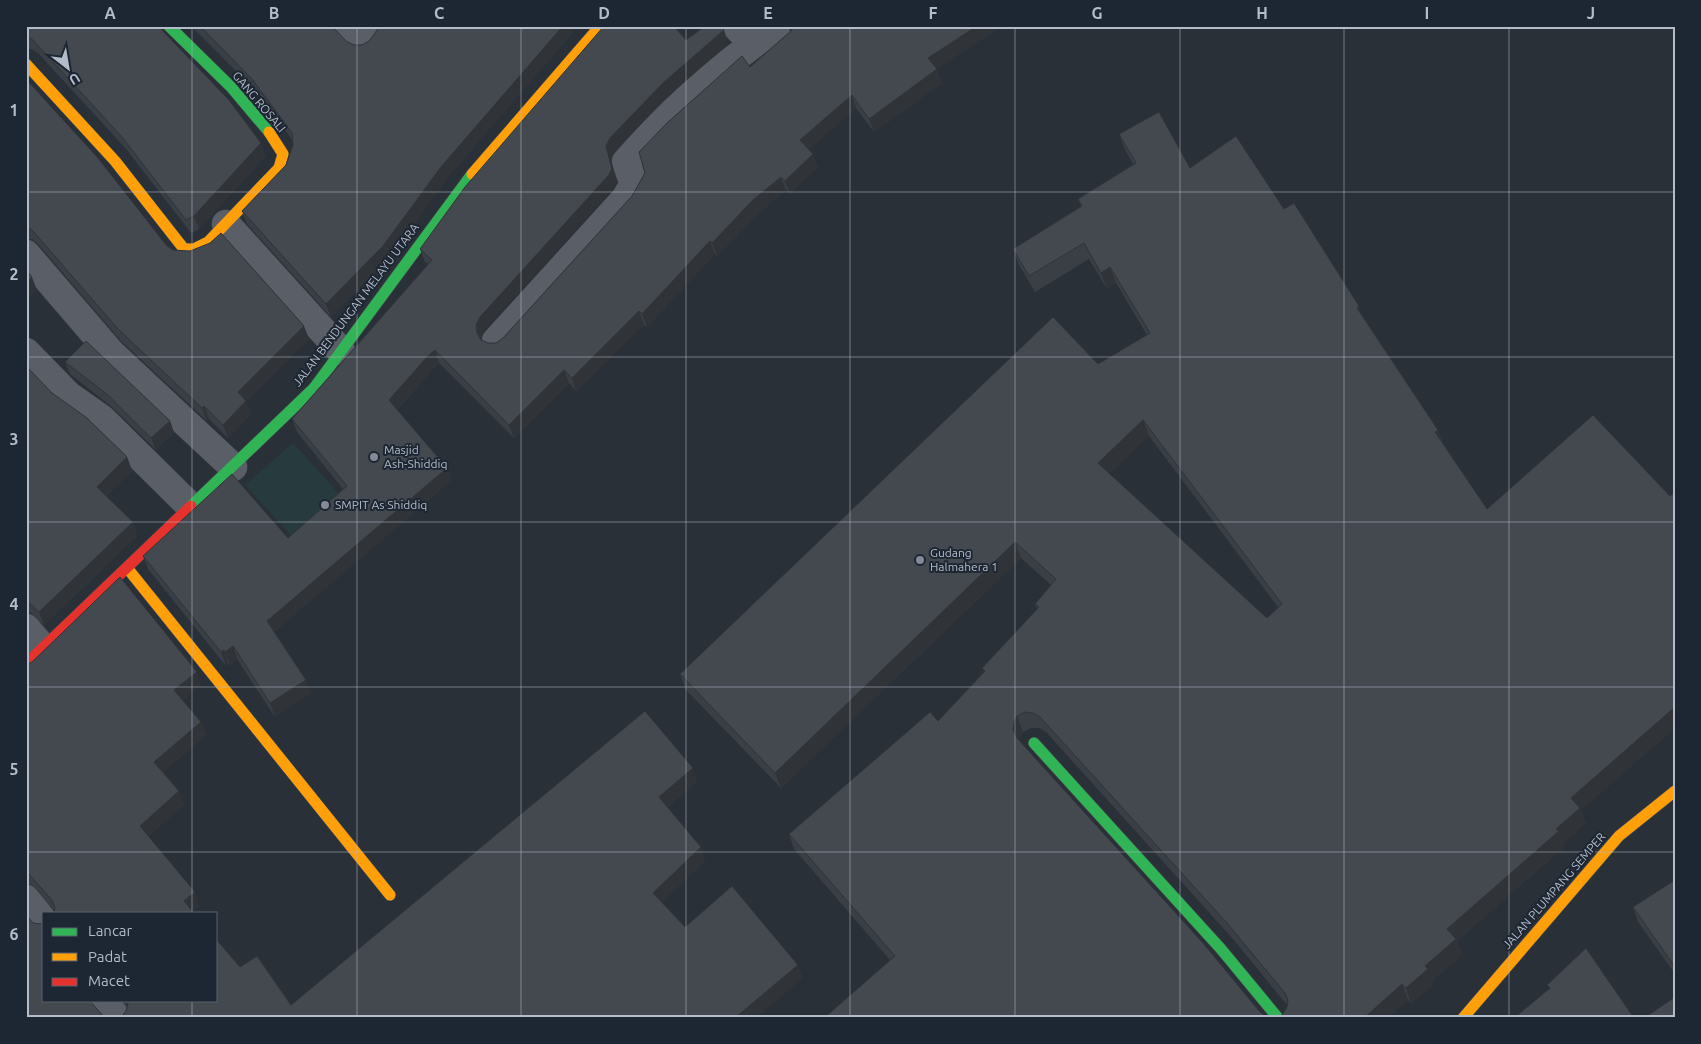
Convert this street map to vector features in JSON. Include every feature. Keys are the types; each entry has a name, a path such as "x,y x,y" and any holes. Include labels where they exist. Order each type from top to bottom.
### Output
{"street":[{"name":"GANG ROSALI","path":"170,26 246,104 272,135 283,154 279,168 226,224"},
{"path":"345,26 362,43 377,26"},
{"name":"JALAN BENDUNGAN MELAYU UTARA","path":"32,647 128,569 314,388 458,190 600,26"},
{"path":"496,341 625,200 634,184 626,162 642,144 740,52 744,35 778,26"},
{"path":"26,64 115,161 184,249 194,249 208,242 226,224 341,351"},
{"path":"26,254 111,353 233,467"},
{"path":"26,352 68,395 102,419 191,507"},
{"path":"128,569 390,895"},
{"path":"1034,743 1221,949 1278,1018"},
{"name":"JALAN PLUMPANG SEMPER","path":"1463,1018 1618,836 1675,791"},
{"path":"26,898 42,919"},
{"path":"105,1002 117,1018"}],"green space":[{"path":"293,443 341,496 294,539 245,485"}],"building":[{"path":"26,26 158,26 229,100 261,143 194,216 186,220 122,137 33,40 26,36"},
{"path":"200,26 332,26 346,41 354,45 362,45 369,41 380,26 563,26 441,167 383,246 326,304 242,211 286,165 293,145 292,133 252,79"},
{"path":"604,26 674,26 686,40 705,26 721,26 724,30 663,83 610,138 606,146 612,169 608,176 480,317 476,325 477,333 481,340 488,343 496,343 503,338 632,196 645,173 639,152 667,123 742,56 750,67 792,30 789,26 977,26 928,58 937,69 869,119 852,95 800,140 813,154 785,181 781,177 753,200 712,243 710,241 642,314 639,311 572,378 564,370 509,425 435,350 427,357 389,400 447,468 267,621 306,680 270,703 233,646 225,652 224,650 221,652 143,556 232,474 288,538 347,486 292,419 432,260 420,249 465,187"},
{"path":"26,79 98,158 167,246 173,250 190,251 210,243 221,233 304,326 238,392 246,401 223,425 204,406 202,408 118,329 33,231 26,226"},
{"path":"1159,112 1190,168 1236,136 1284,209 1294,203 1359,306 1357,308 1438,430 1435,432 1487,509 1593,415 1670,496 1675,492 1675,707 1571,798 1580,808 1556,829 1559,831 1447,929 1456,939 1425,966 1428,969 1406,988 1402,984 1364,1018 1274,1018 824,1018 895,956 789,834 930,712 938,721 985,671 982,668 1039,607 1035,604 1056,579 1015,542 775,773 680,674 1053,317 1098,364 1150,333 1110,267 1101,273 1084,243 1029,276 1013,249 1082,206 1078,199 1136,163 1119,134","holes":["1143,420 1282,604 1267,618 1098,463","1025,712 1033,713 1040,717 1227,923 1285,993 1288,1000 1287,1007 1282,1015 1274,1018 1267,1017 1260,1012 1203,943 1017,738 1013,730 1017,716"]},
{"path":"26,270 32,277 26,283"},
{"path":"86,341 170,421 151,438 108,395 65,362"},
{"path":"26,366 52,393 87,418 127,457 97,487 133,522 39,612 26,600"},
{"path":"120,577 197,672 174,690 201,722 154,762 179,791 140,826 195,892 184,901 193,912 54,912 55,907 52,900 26,871 26,665 32,662"},
{"path":"645,711 693,768 659,797 701,847 653,893 685,927 732,886 798,965 735,1018 121,1018 126,1011 128,1002 218,1002 218,941 240,967 257,956 291,1005"},
{"path":"1675,880 1675,967 1633,907"},
{"path":"26,915 33,923 42,924 42,1002 91,1002 105,1018 26,1018"},
{"path":"1586,948 1634,1018 1514,1018 1550,988 1547,985"},
{"path":"1675,997 1675,1018 1644,1018"}],"traffic: fast":[{"path":"169,26 231,87 269,132"},
{"path":"191,506 314,388 472,174"},
{"path":"1034,743 1221,949 1278,1018"}],"traffic: slow":[{"path":"472,174 600,26"},
{"path":"26,64 115,161 184,249 194,249 208,242 279,168 283,154 269,132"},
{"path":"128,569 390,895"},
{"path":"1463,1018 1619,836 1675,791"}],"traffic: jam":[{"path":"26,664 191,506"}],"place":[{"name":"Masjid Ash-Shiddiq","path":"374,457"},
{"name":"SMPIT As Shiddiq","path":"325,505"},
{"name":"Gudang Halmahera 1","path":"920,560"}]}
